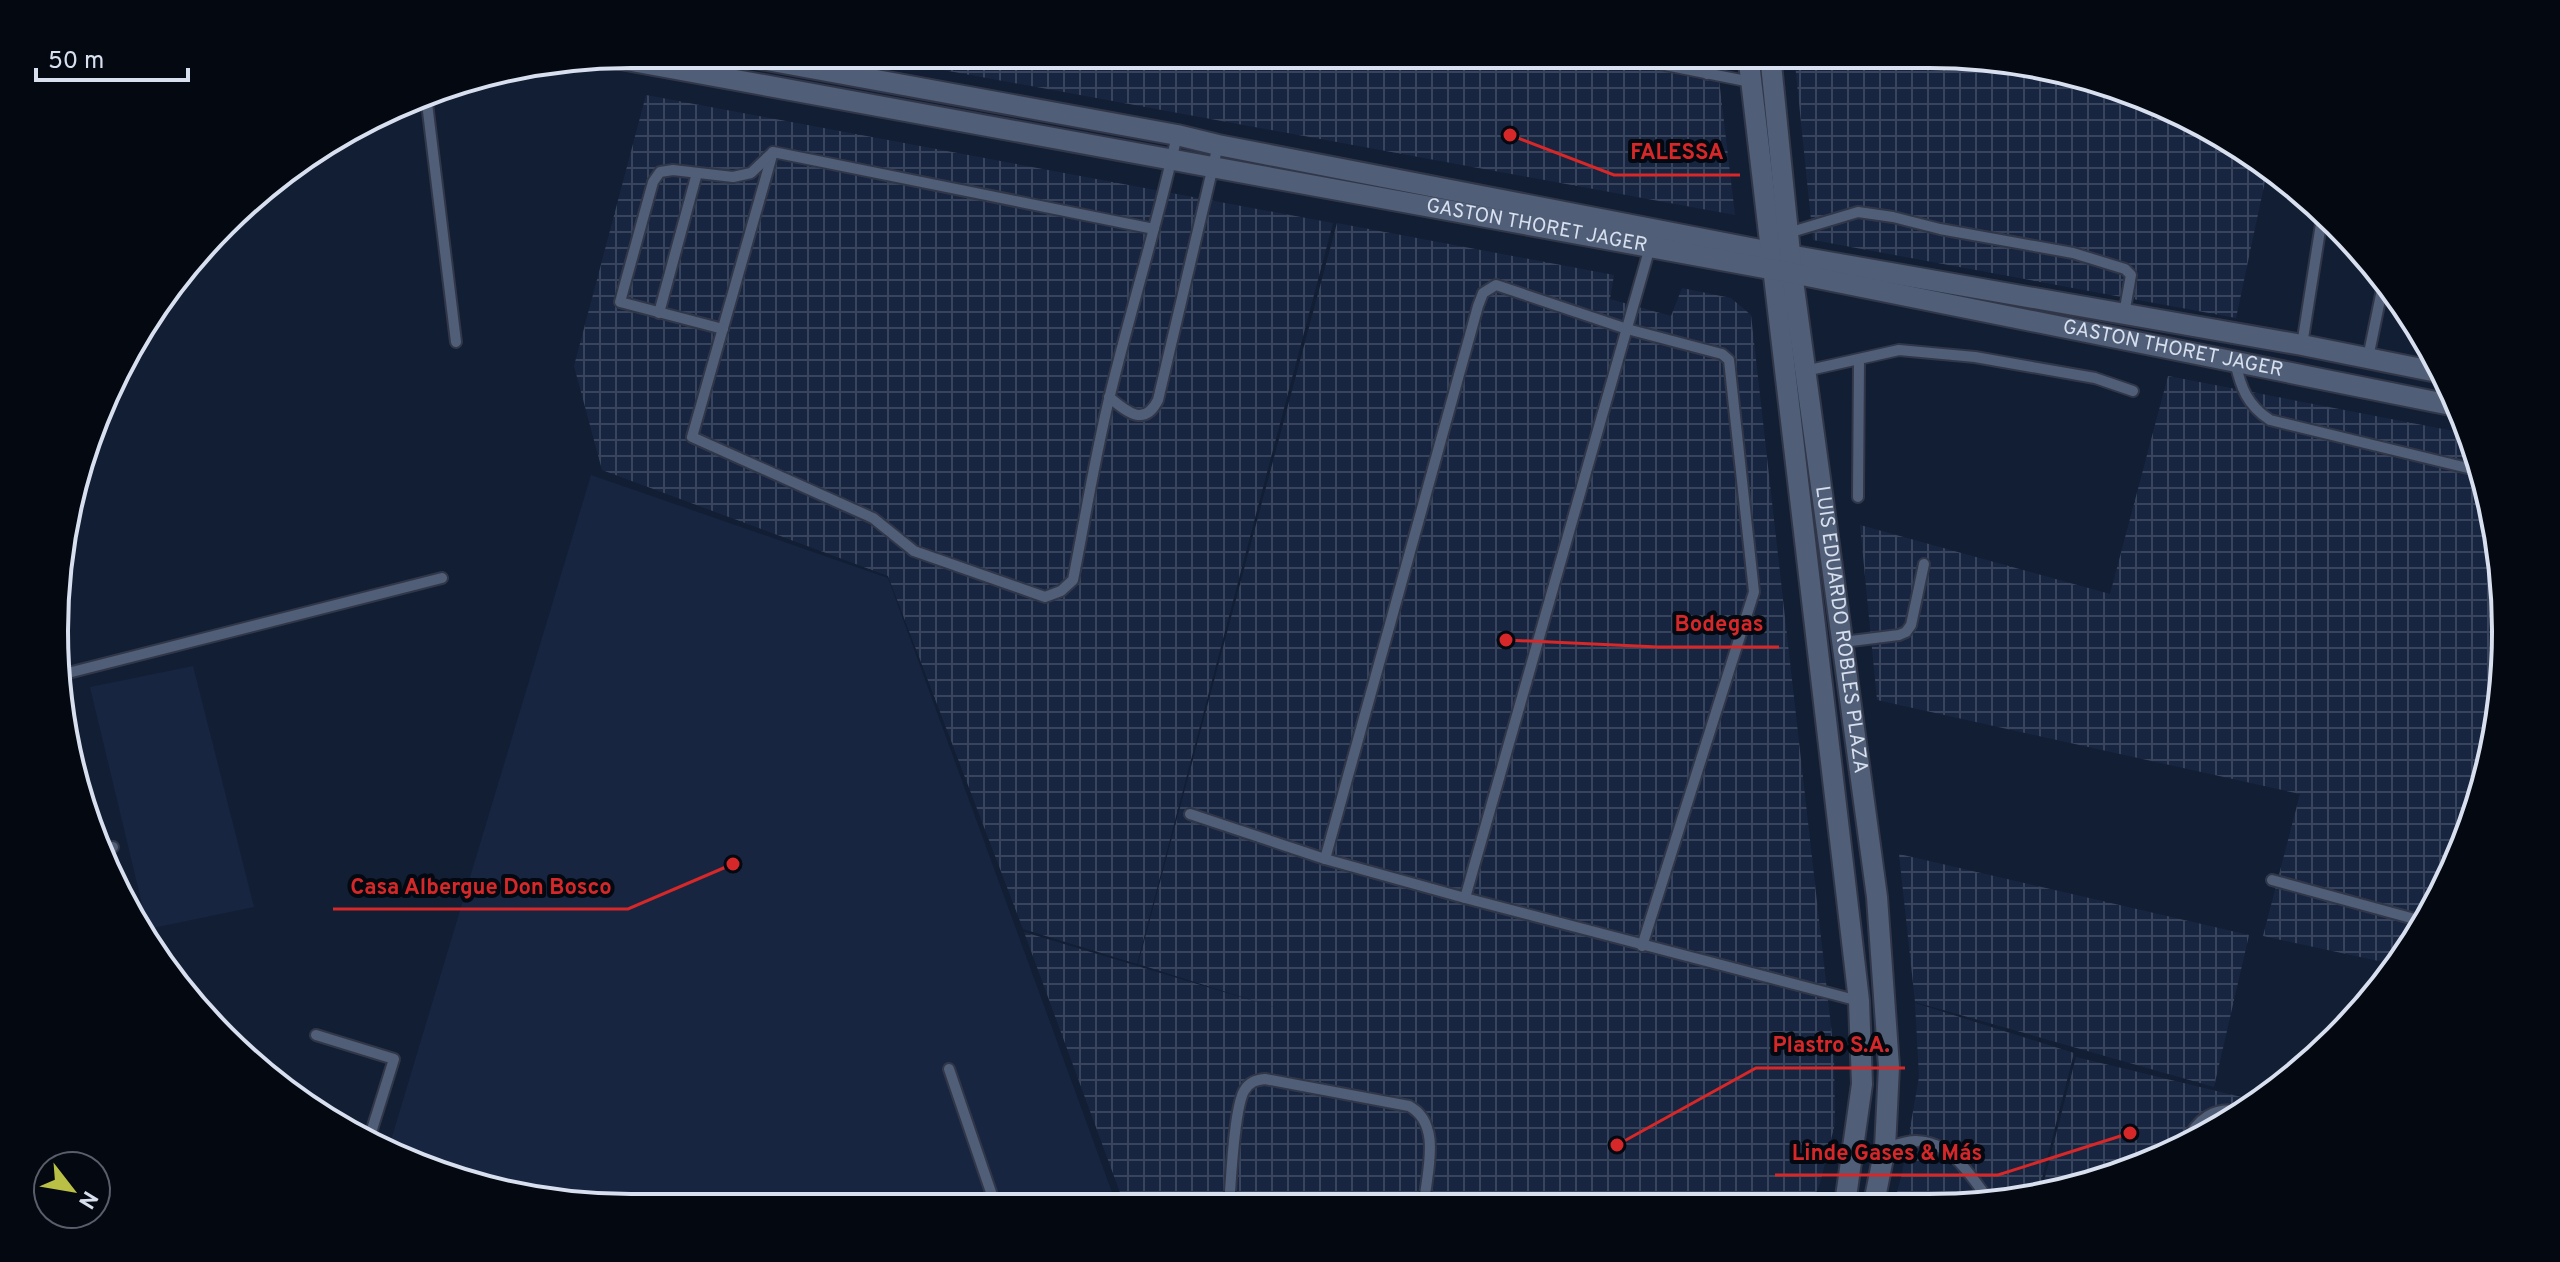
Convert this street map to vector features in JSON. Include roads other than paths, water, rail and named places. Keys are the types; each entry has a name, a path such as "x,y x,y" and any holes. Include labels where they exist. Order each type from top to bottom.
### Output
{"street":[{"name":"GASTON THORET JAGER","path":"670,68 1650,247 1781,263 2124,314 2428,370"},
{"name":"GASTON THORET JAGER","path":"811,68 1177,135 2235,362 2443,404"},
{"name":"LUIS EDUARDO ROBLES PLAZA","path":"1750,68 1781,263 1805,371 1877,897 1889,1067 1885,1148 1876,1194"},
{"name":"LUIS EDUARDO ROBLES PLAZA","path":"1771,68 1788,233 1781,263 1859,1001 1862,1084 1846,1194"}],"lane":[{"path":"1678,68 1751,82"},
{"path":"1706,68 1707,74"},
{"path":"427,107 456,342"},
{"path":"773,152 692,437 873,518 914,551 1045,597 1061,591 1073,580 1109,397 1177,135"},
{"path":"1109,397 1134,415 1144,415 1153,410 1158,400 1218,145"},
{"path":"773,152 1154,229"},
{"path":"723,329 620,302 653,182 660,172 673,170 733,177 751,173 773,152"},
{"path":"659,313 697,173"},
{"path":"1788,233 1858,212 2073,253 2125,269 2131,275 2124,314"},
{"path":"2302,345 2320,227"},
{"path":"1465,898 1650,247"},
{"path":"1325,859 1478,306 1483,293 1496,285 1627,329 1722,354 1729,360 1754,592 1642,946"},
{"path":"2368,358 2381,295"},
{"path":"1805,371 1899,350 1975,357 2095,378 2133,391"},
{"path":"1858,497 1859,360"},
{"path":"2235,362 2243,393 2257,412 2270,420 2468,468"},
{"path":"1843,642 1906,632 1911,625 1924,564"},
{"path":"70,673 442,578"},
{"path":"1190,814 1325,859 1642,946 1859,1001"},
{"path":"2272,880 2413,919"},
{"path":"316,1035 394,1059 372,1131"},
{"path":"949,1069 992,1194"},
{"path":"1230,1194 1240,1102 1248,1085 1265,1079 1418,1110 1429,1127 1430,1139 1425,1194"},
{"path":"2192,1129 2211,1113 2223,1111"},
{"path":"1885,1148 1914,1141 1936,1144 1952,1153 1982,1191"}],"place":[{"name":"FALESSA","path":"1510,135"},
{"name":"Bodegas","path":"1506,640"},
{"name":"Casa Albergue Don Bosco","path":"733,864"},
{"name":"Linde Gases & Más","path":"2130,1133"},
{"name":"Plastro S.A.","path":"1617,1145"}]}
